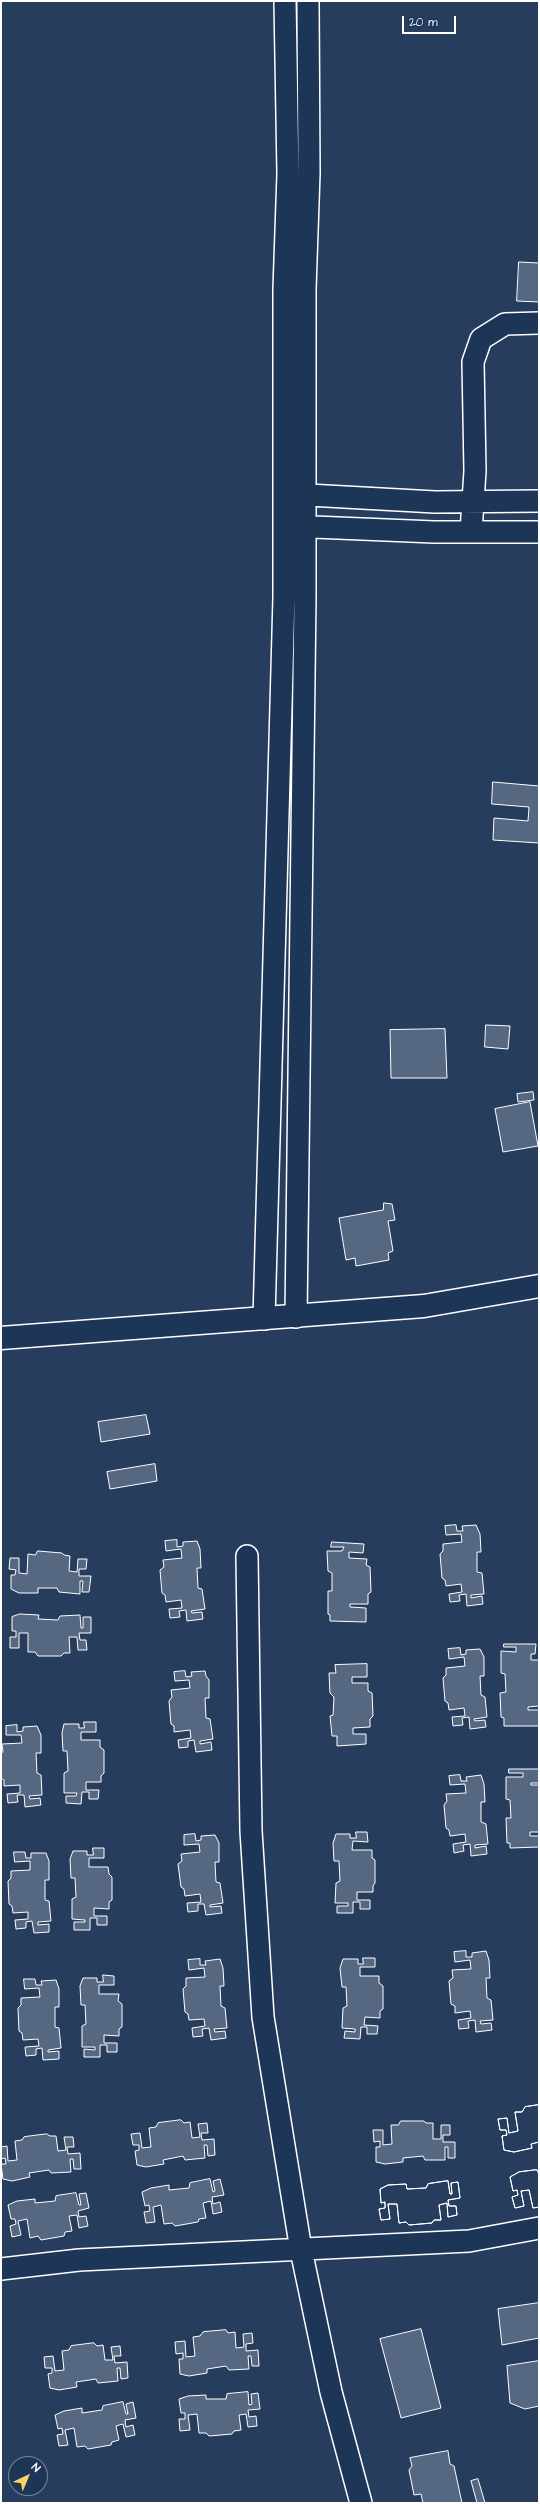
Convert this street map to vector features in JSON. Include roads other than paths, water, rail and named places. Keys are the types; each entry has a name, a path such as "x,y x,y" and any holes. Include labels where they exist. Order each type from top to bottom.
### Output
{"street":[{"path":"285,1 288,174 284,289 293,494 304,526 296,1317"},
{"path":"264,1319 284,597 284,526 293,494 305,288 309,174 308,1"},
{"path":"471,532 475,471 473,362 481,339 505,324 539,323"},
{"path":"293,494 435,502 539,502"},
{"path":"284,526 471,532 539,532"},
{"path":"1,1338 296,1317 424,1306 539,1286"},
{"path":"247,1556 251,1831 263,2017 301,2250 331,2392 361,2503"},
{"path":"1,2269 79,2260 469,2241 539,2228"}]}
